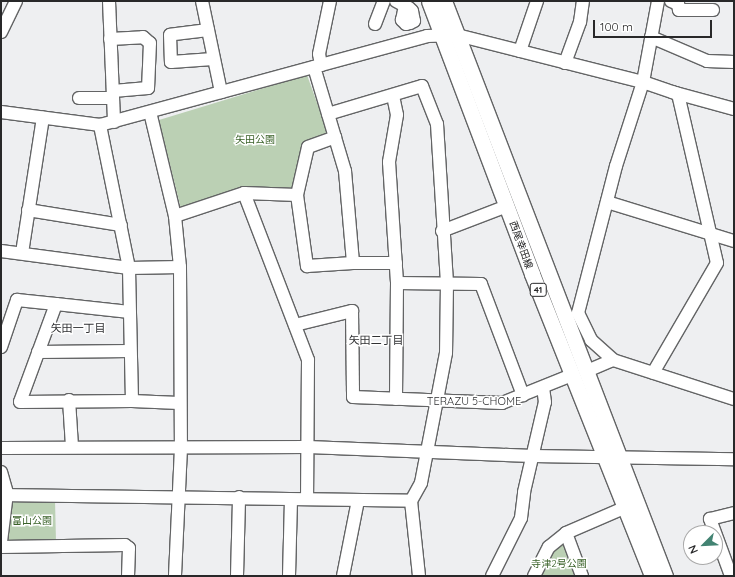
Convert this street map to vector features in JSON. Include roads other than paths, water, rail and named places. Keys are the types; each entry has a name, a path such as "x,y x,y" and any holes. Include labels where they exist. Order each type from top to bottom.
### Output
{"main road":[{"name":"西尾幸田線","path":"430,1 450,35 587,371 666,576"},
{"name":"西尾幸田線","path":"444,1 450,35 507,206 624,508 652,576"}],"street":[{"path":"1,32 16,1"},
{"path":"108,1 114,122"},
{"path":"202,1 221,92"},
{"path":"330,1 317,66 328,114 345,171 353,264"},
{"path":"376,24 384,1"},
{"path":"520,51 537,1"},
{"path":"565,63 580,22 583,1"},
{"path":"658,1 643,82 607,202 578,313 591,340 613,360 734,400"},
{"path":"671,1 678,4 679,10 713,10"},
{"path":"208,30 170,35 171,62 213,59"},
{"path":"1,112 100,125 427,36 450,35 643,82 678,94 717,263 654,373"},
{"path":"79,98 148,88 150,43 143,37 110,38"},
{"path":"651,37 707,61 734,62"},
{"path":"328,114 393,96 422,86 437,124 442,231 447,283 446,353 439,402 421,483 411,501 419,576"},
{"path":"666,90 734,109"},
{"path":"393,96 398,115 389,162 397,283 396,399"},
{"path":"150,112 175,216 180,267 179,403 181,448 177,496 175,576"},
{"path":"22,253 43,118"},
{"path":"100,125 129,268 132,402"},
{"path":"335,138 308,147 297,195 306,266 396,263"},
{"path":"175,216 244,193 297,195"},
{"path":"244,193 308,360 307,499"},
{"path":"607,202 734,240"},
{"path":"442,231 507,206"},
{"path":"28,210 121,225"},
{"path":"1,251 129,268 180,267"},
{"path":"397,283 481,284 523,395"},
{"path":"1,347 17,300 130,312"},
{"path":"56,304 20,402 69,400 179,403"},
{"path":"294,325 352,311 353,398 502,403 543,388 572,375"},
{"path":"38,352 130,351"},
{"path":"587,371 613,360"},
{"path":"492,576 517,530 546,402 543,388"},
{"path":"69,400 72,447"},
{"path":"1,448 308,447 533,456 620,456 734,459"},
{"path":"1,472 4,494 1,542"},
{"path":"4,494 411,501"},
{"path":"237,576 239,497"},
{"path":"289,576 290,500"},
{"path":"343,576 358,500"},
{"path":"534,576 549,547 566,533 624,508"},
{"path":"732,576 710,519 734,513"},
{"path":"566,533 582,576"},
{"path":"1,547 125,545 129,548 128,576"}],"district":[{"name":"矢田一丁目","path":"78,328"},
{"name":"矢田二丁目","path":"376,340"},
{"name":"TERAZU 5-CHOME","path":"474,401"}],"park label":[{"name":"矢田公園","path":"255,140"},
{"name":"富山公園","path":"32,521"},
{"name":"寺津2号公園","path":"559,564"}]}
